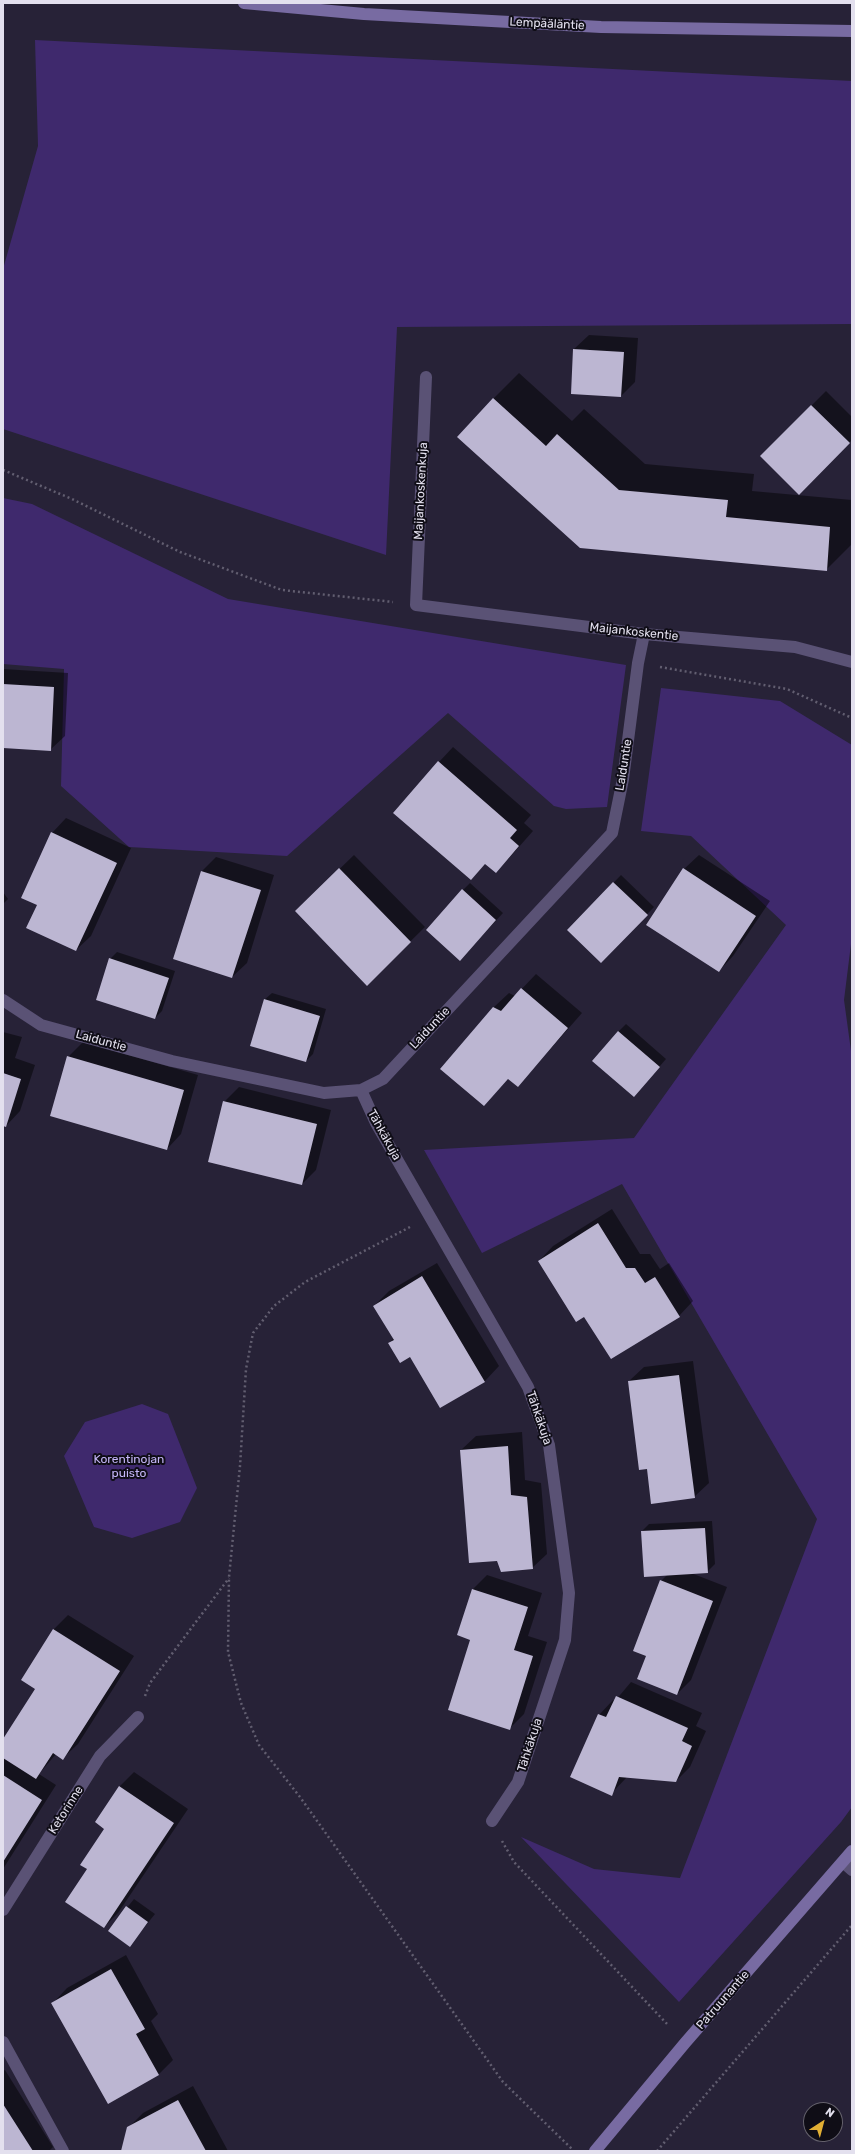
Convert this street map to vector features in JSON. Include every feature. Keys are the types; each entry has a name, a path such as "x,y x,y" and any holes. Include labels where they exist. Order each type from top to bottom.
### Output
{"main road":[{"name":"Lempääläntie","path":"244,3 364,14 601,27 852,31"},
{"name":"Patruunantie","path":"595,2151 685,2043 847,1866 852,1850"}],"street":[{"name":"Maijankoskenkuja","path":"416,605 426,377"},
{"name":"Maijankoskentie","path":"416,605 644,634 796,648 852,662"},
{"name":"Laiduntie","path":"3,1000 41,1024 172,1061 324,1093 361,1090 383,1079 612,832 623,779 638,664 644,634"},
{"name":"Tähkäkuja","path":"361,1090 376,1123 531,1394 549,1445 569,1593 565,1640 518,1782 492,1821"},
{"name":"Ketorinne","path":"3,1910 100,1756 138,1717"},
{"path":"3,2042 63,2151"}],"path":[{"path":"3,470 72,499 180,552 282,590 416,605"},
{"path":"638,664 787,689 852,718"},
{"path":"430,1217 305,1282 274,1306 253,1333 246,1369 240,1466 229,1577 228,1652 241,1703 260,1745 300,1797 503,2082 575,2151"},
{"path":"138,1717 150,1683 229,1577"},
{"path":"492,1821 514,1862 685,2043"},
{"path":"657,2151 852,1925"}],"green space":[{"path":"35,40 852,81 852,324 397,327 386,555 3,429 3,269 38,146"},
{"path":"3,498 32,504 228,599 626,665 607,807 566,809 554,806 448,713 287,856 129,847 61,786 64,669 3,664"},
{"path":"661,688 780,701 852,745 852,936 844,1000 852,1058 852,1807 841,1822 679,2002 521,1837 594,1869 680,1878 817,1519 622,1184 482,1253 424,1150 634,1138 786,925 691,836 641,831"},
{"name":"Korentinojan puisto","path":"142,1404 168,1414 197,1488 180,1522 132,1538 94,1527 64,1456 85,1422"}],"building":[{"path":"573,349 624,352 621,397 571,394"},
{"path":"493,398 546,446 557,434 619,490 728,500 726,517 830,527 827,571 580,548 457,437"},
{"path":"811,405 850,443 799,495 760,456"},
{"path":"3,684 54,687 51,751 3,748"},
{"path":"438,761 517,830 510,838 519,846 496,873 485,864 471,880 393,813"},
{"path":"51,832 117,863 76,951 26,928 37,905 21,898"},
{"path":"339,868 411,942 367,986 295,911"},
{"path":"683,868 756,916 719,972 646,925"},
{"path":"201,871 261,890 232,978 173,959"},
{"path":"613,882 648,915 601,963 567,930"},
{"path":"462,889 496,920 460,961 426,930"},
{"path":"109,958 169,978 155,1019 96,1000"},
{"path":"521,988 568,1028 518,1087 508,1079 484,1106 440,1069 493,1007 501,1011"},
{"path":"264,999 320,1016 306,1062 250,1046"},
{"path":"618,1031 660,1067 634,1097 592,1061"},
{"path":"67,1056 184,1090 167,1150 50,1116"},
{"path":"3,1073 21,1079 6,1127 3,1126"},
{"path":"223,1101 317,1124 302,1185 208,1162"},
{"path":"598,1223 626,1268 635,1268 645,1283 655,1277 680,1317 611,1359 584,1317 576,1322 538,1261"},
{"path":"422,1276 485,1382 440,1408 410,1357 400,1363 388,1343 394,1340 373,1306"},
{"path":"679,1375 695,1498 651,1504 647,1469 639,1470 628,1381"},
{"path":"508,1446 511,1495 527,1497 533,1569 501,1572 497,1561 469,1563 460,1450"},
{"path":"705,1528 708,1573 644,1577 641,1531"},
{"path":"660,1580 713,1601 677,1695 637,1679 646,1656 633,1651"},
{"path":"472,1589 528,1607 514,1650 533,1656 510,1730 448,1710 470,1640 457,1635"},
{"path":"53,1629 120,1671 63,1760 53,1753 36,1779 3,1758 3,1739 35,1689 21,1680"},
{"path":"616,1696 688,1728 682,1741 692,1746 676,1782 619,1777 612,1796 570,1777 598,1714 606,1717"},
{"path":"3,1775 42,1800 3,1862"},
{"path":"119,1786 174,1823 104,1928 65,1902 87,1869 80,1865 104,1829 95,1822"},
{"path":"126,1906 148,1922 130,1947 108,1931"},
{"path":"111,1969 145,2029 136,2034 159,2075 108,2104 51,2003"},
{"path":"178,2100 206,2151 121,2151 127,2127"},
{"path":"3,2104 33,2151 3,2151"}]}
